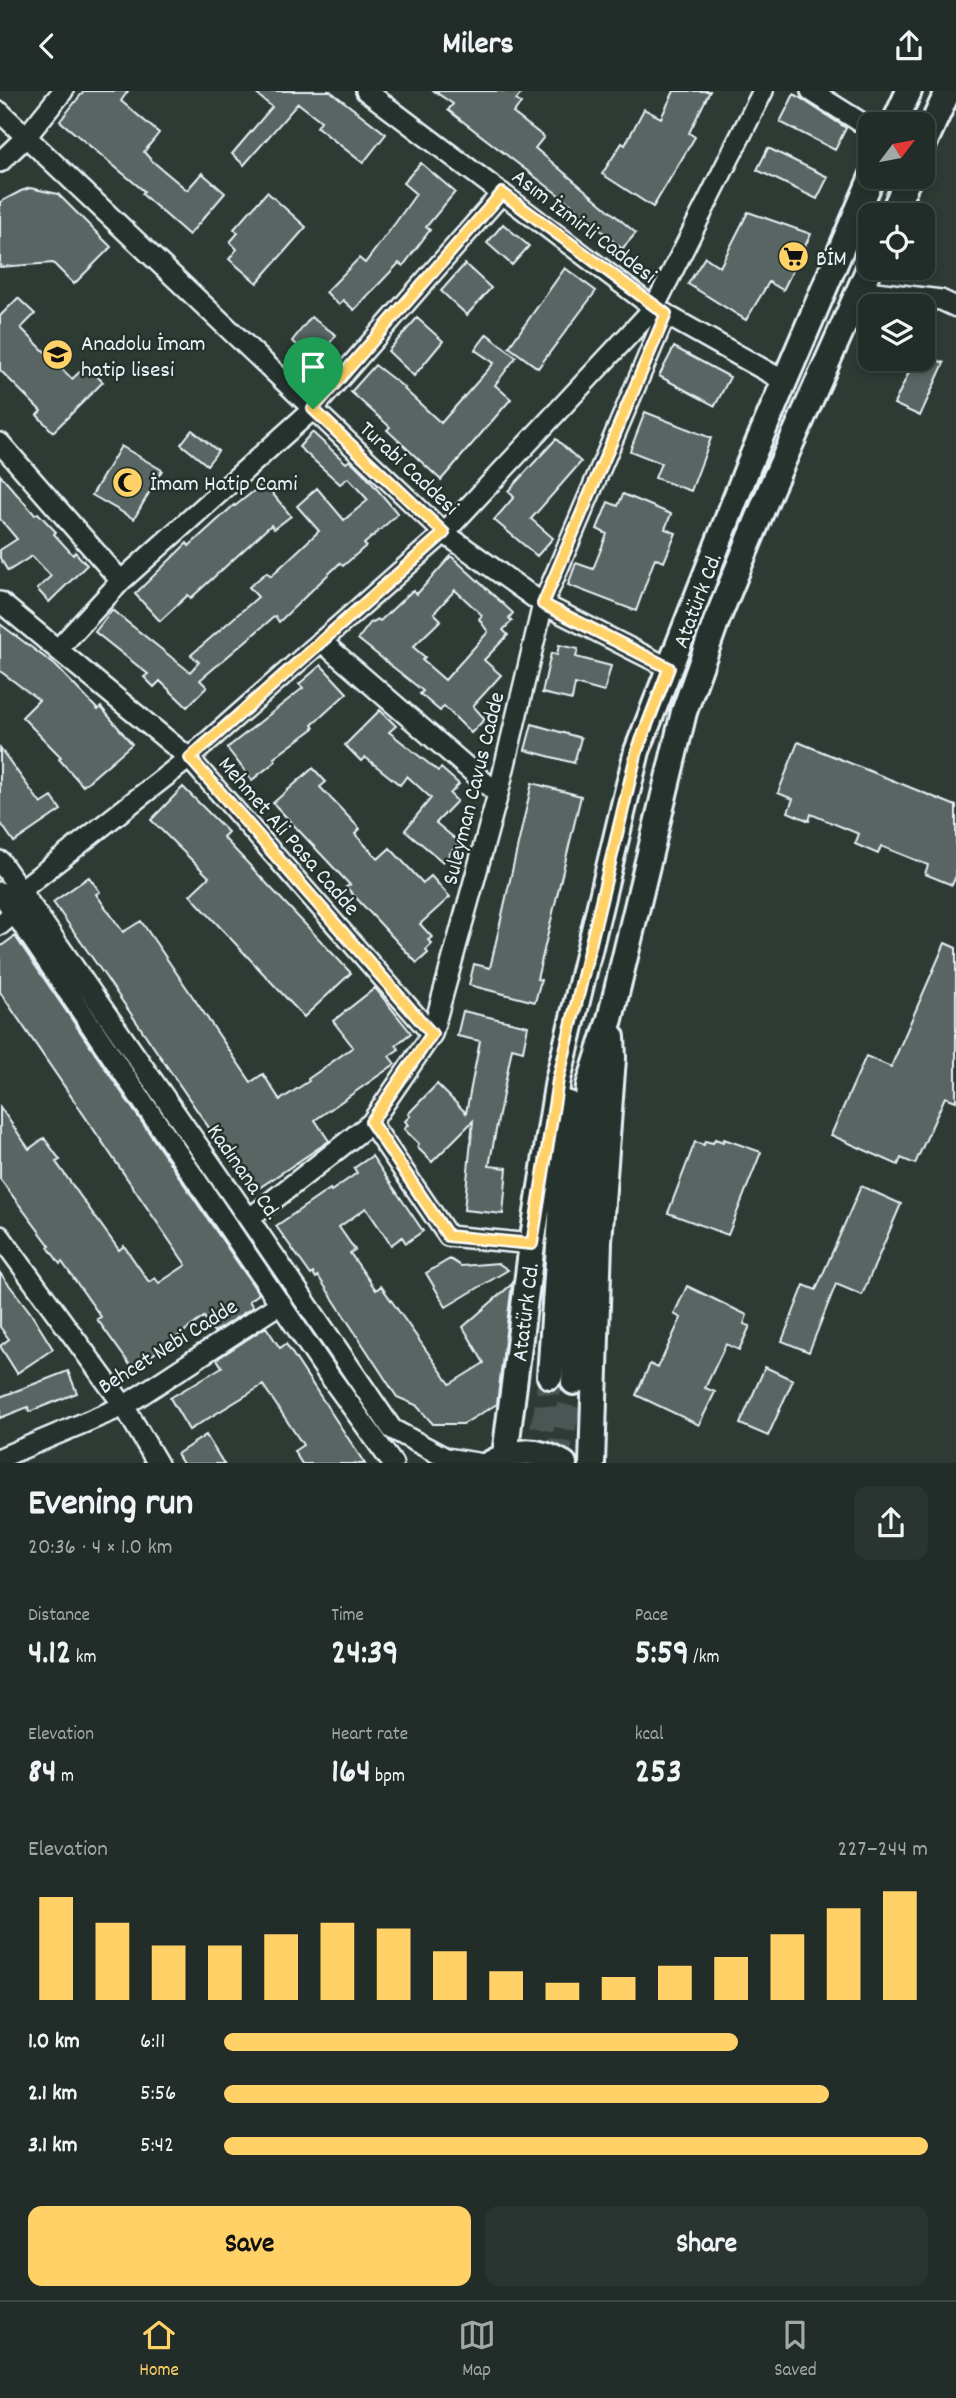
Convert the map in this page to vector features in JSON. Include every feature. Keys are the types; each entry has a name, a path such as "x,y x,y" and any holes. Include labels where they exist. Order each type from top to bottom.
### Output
{"main road":[{"path":"899,112 909,91"},
{"path":"935,120 948,91"},
{"name":"Atatürk Cd.","path":"492,1461 532,1244 558,1080 637,751 749,464 867,189"},
{"name":"Atatürk Cd.","path":"574,1382 589,1086 610,1019 684,712 716,622 771,488 864,280"},
{"path":"550,1376 573,1016"},
{"name":"Atatürk Cd.","path":"592,1463 599,1241 613,1058 610,1019"},
{"path":"492,1461 527,1451 548,1455 562,1463"}],"street":[{"path":"0,162 26,137 63,91"},
{"name":"Asım İzmirli Caddesi","path":"366,91 660,311 786,382"},
{"path":"21,890 190,758 444,533 660,311 763,91"},
{"path":"811,91 858,120"},
{"name":"Turabi Caddesi","path":"0,112 444,533 543,604 669,668"},
{"path":"58,649 121,582 313,409 502,193"},
{"path":"859,290 941,300 956,307"},
{"name":"Suleyman Cavus Cadde","path":"249,1219 371,1122 432,1034 498,794 543,604 660,311"},
{"path":"0,443 121,582"},
{"name":"Mehmet Ali Pasa Cadde","path":"0,602 190,758 432,1034"},
{"path":"321,641 498,794"},
{"name":"Kadınana Cd.","path":"0,861 392,1429 446,1458 492,1461"},
{"name":"Kadınana Cd.","path":"0,891 7,919 392,1463"},
{"path":"371,1122 448,1236 532,1244"},
{"path":"0,1236 124,1406 157,1463"},
{"name":"Behcet Nebi Cadde","path":"0,1458 124,1406 281,1303"}],"building":[{"path":"84,91 128,91 121,101 159,133 144,152 151,160 187,190 202,173 225,193 189,235 142,194 144,191 60,121"},
{"path":"253,91 330,91 386,134 363,163 317,127 321,121 298,103 244,165 232,154 272,107"},
{"path":"434,91 523,91 516,100 521,103 513,113 544,137 535,148 636,233 622,249 577,209 448,110 453,104"},
{"path":"674,91 710,91 689,133 695,137 653,207 602,174 622,143 625,145 644,109 661,118"},
{"path":"794,94 846,128 835,150 780,122"},
{"path":"768,148 828,177 817,199 757,170"},
{"path":"421,163 455,192 426,227 430,230 403,266 399,263 354,310 343,300 339,305 326,292 359,258 365,263 396,222 416,194 403,183"},
{"path":"30,188 58,194 111,247 74,284 53,263 0,267 0,202"},
{"path":"267,192 306,227 257,283 229,259 237,249 230,242 238,233 234,229"},
{"path":"748,212 811,234 783,290 769,282 746,320 688,284 705,257 720,267"},
{"path":"503,224 529,246 512,265 487,243"},
{"path":"465,264 491,288 467,315 441,291"},
{"path":"565,268 596,291 538,368 509,347"},
{"path":"18,298 35,314 21,328 72,379 86,366 103,382 53,432 37,415 41,411 0,370 0,316"},
{"path":"311,317 336,335 317,360 292,341"},
{"path":"417,318 443,341 414,376 388,351"},
{"path":"487,334 516,357 495,385 511,399 441,480 387,430 390,427 351,392 375,365 405,388 441,423 494,363 475,350"},
{"path":"674,347 730,377 715,406 659,376"},
{"path":"935,359 944,363 920,416 894,404 909,371 935,371"},
{"path":"645,412 711,438 691,491 655,478 661,463 630,451"},
{"path":"192,430 218,451 207,465 181,444"},
{"path":"312,432 346,463 350,460 398,514 343,566 340,563 279,622 275,616 200,680 207,687 187,707 160,681 154,687 144,677 148,674 95,632 112,610 190,672 199,662 191,655 258,597 249,587 267,572 271,576 319,531 297,506 317,488 344,520 368,500 348,478 340,484 299,447"},
{"path":"556,439 581,462 531,519 553,538 537,556 494,520 514,497 508,491"},
{"name":"İmam Hatip Cami","path":"121,446 162,470 134,519 92,495"},
{"path":"0,475 35,515 38,513 56,532 54,534 73,555 75,552 87,565 49,602 37,589 51,576 32,556 8,571 0,558 0,550 17,539 0,519"},
{"path":"264,483 291,516 274,529 271,525 191,598 188,595 160,621 135,594 187,543 189,546 234,505"},
{"path":"623,494 671,514 665,529 676,533 664,562 655,558 636,611 568,585 576,563 593,569 607,534 597,529 608,502 618,506"},
{"path":"451,556 513,613 509,618 512,621 503,630 508,635 484,660 501,675 473,706 485,719 471,733 444,706 440,711 420,694 423,691 358,639 371,622 377,619 380,621 413,590 417,594","holes":["455,590 482,615 479,619 488,632 445,680 422,660 425,657 413,647 441,620 434,613"]},
{"path":"0,624 55,665 98,710 101,707 132,744 83,786 59,759 61,757 22,717 39,700 0,671"},
{"path":"559,645 578,649 576,657 611,666 604,692 575,684 572,700 542,693 551,653 557,655"},
{"path":"321,665 347,693 312,725 314,728 274,758 276,761 252,780 227,748 303,688 299,684"},
{"path":"380,710 396,726 389,732 438,771 441,768 459,784 450,794 457,801 436,823 459,842 443,862 405,830 431,798 407,776 400,785 365,757 361,761 345,745"},
{"path":"532,724 581,738 574,763 525,750"},
{"path":"798,742 956,806 956,876 952,885 925,874 928,865 881,846 878,854 855,844 859,834 811,814 809,821 788,812 793,799 778,793"},
{"path":"0,748 41,804 52,797 61,810 14,842 0,822"},
{"path":"313,768 326,782 320,787 360,829 355,834 378,859 390,848 423,883 431,876 450,897 420,924 432,937 428,940 432,944 426,950 428,953 417,963 346,887 350,885 273,803"},
{"path":"532,783 581,796 537,979 541,980 535,1002 469,985 474,964 490,968"},
{"path":"183,787 228,832 223,837 351,973 304,1017 190,895 209,877 151,820"},
{"path":"89,877 100,892 96,894 123,932 141,921 251,1082 263,1074 280,1100 353,1047 333,1021 375,988 411,1033 396,1045 399,1049 389,1056 395,1064 315,1120 329,1141 253,1192 53,902"},
{"path":"15,936 259,1294 249,1301 253,1307 214,1332 204,1317 133,1369 97,1319 101,1317 0,1179 0,1107 29,1149 44,1138 60,1160 56,1162 119,1250 124,1246 149,1282 155,1278 159,1283 186,1265 0,992 0,947"},
{"path":"945,943 956,948 956,1101 945,1097 915,1164 901,1158 898,1165 831,1135 866,1056 891,1067"},
{"path":"463,1011 528,1026 523,1051 512,1048 489,1166 507,1168 503,1214 464,1210 473,1121 432,1162 404,1129 408,1125 405,1121 410,1116 408,1114 437,1084 466,1113 480,1041 457,1036"},
{"path":"715,1139 723,1142 724,1139 761,1152 728,1235 668,1213 695,1142 704,1145 705,1141 713,1143"},
{"path":"372,1156 423,1231 406,1243 402,1237 391,1245 366,1208 339,1227 355,1250 350,1253 376,1290 381,1286 450,1384 484,1363 463,1327 512,1284 497,1404 463,1424 433,1424 416,1405 397,1397 318,1276 316,1278 313,1273 311,1275 276,1226 357,1173 354,1168"},
{"path":"861,1186 901,1204 862,1295 836,1284 809,1352 782,1341 804,1285 816,1290"},
{"path":"450,1259 461,1266 498,1263 508,1270 446,1307 426,1273"},
{"path":"0,1273 30,1312 53,1349 17,1373 0,1346 9,1339 0,1327"},
{"path":"687,1286 747,1315 744,1324 750,1326 739,1350 726,1344 705,1388 715,1392 699,1425 636,1395 650,1364 658,1368 681,1318 674,1314"},
{"path":"266,1327 280,1348 286,1344 364,1463 301,1463 294,1451 303,1445 263,1385 189,1430 170,1398 222,1367 217,1359"},
{"path":"765,1367 793,1380 768,1436 740,1424"},
{"path":"68,1371 77,1393 29,1412 28,1407 0,1418 0,1397"},
{"path":"206,1435 223,1463 182,1463 177,1454"}],"tunnel":[{"path":"533,1463 546,1412 550,1376"},
{"path":"556,1463 574,1382"}],"place":[{"name":"BİM","path":"793,257"},
{"name":"Anadolu İmam hatip lisesi","path":"58,355"},
{"name":"İmam Hatip Cami","path":"127,482"}],"route":[{"path":"502,193 666,314 543,604 669,668 637,751 558,1080 532,1244 448,1236 371,1122 432,1034 190,758 444,533 313,409 502,193"}]}
